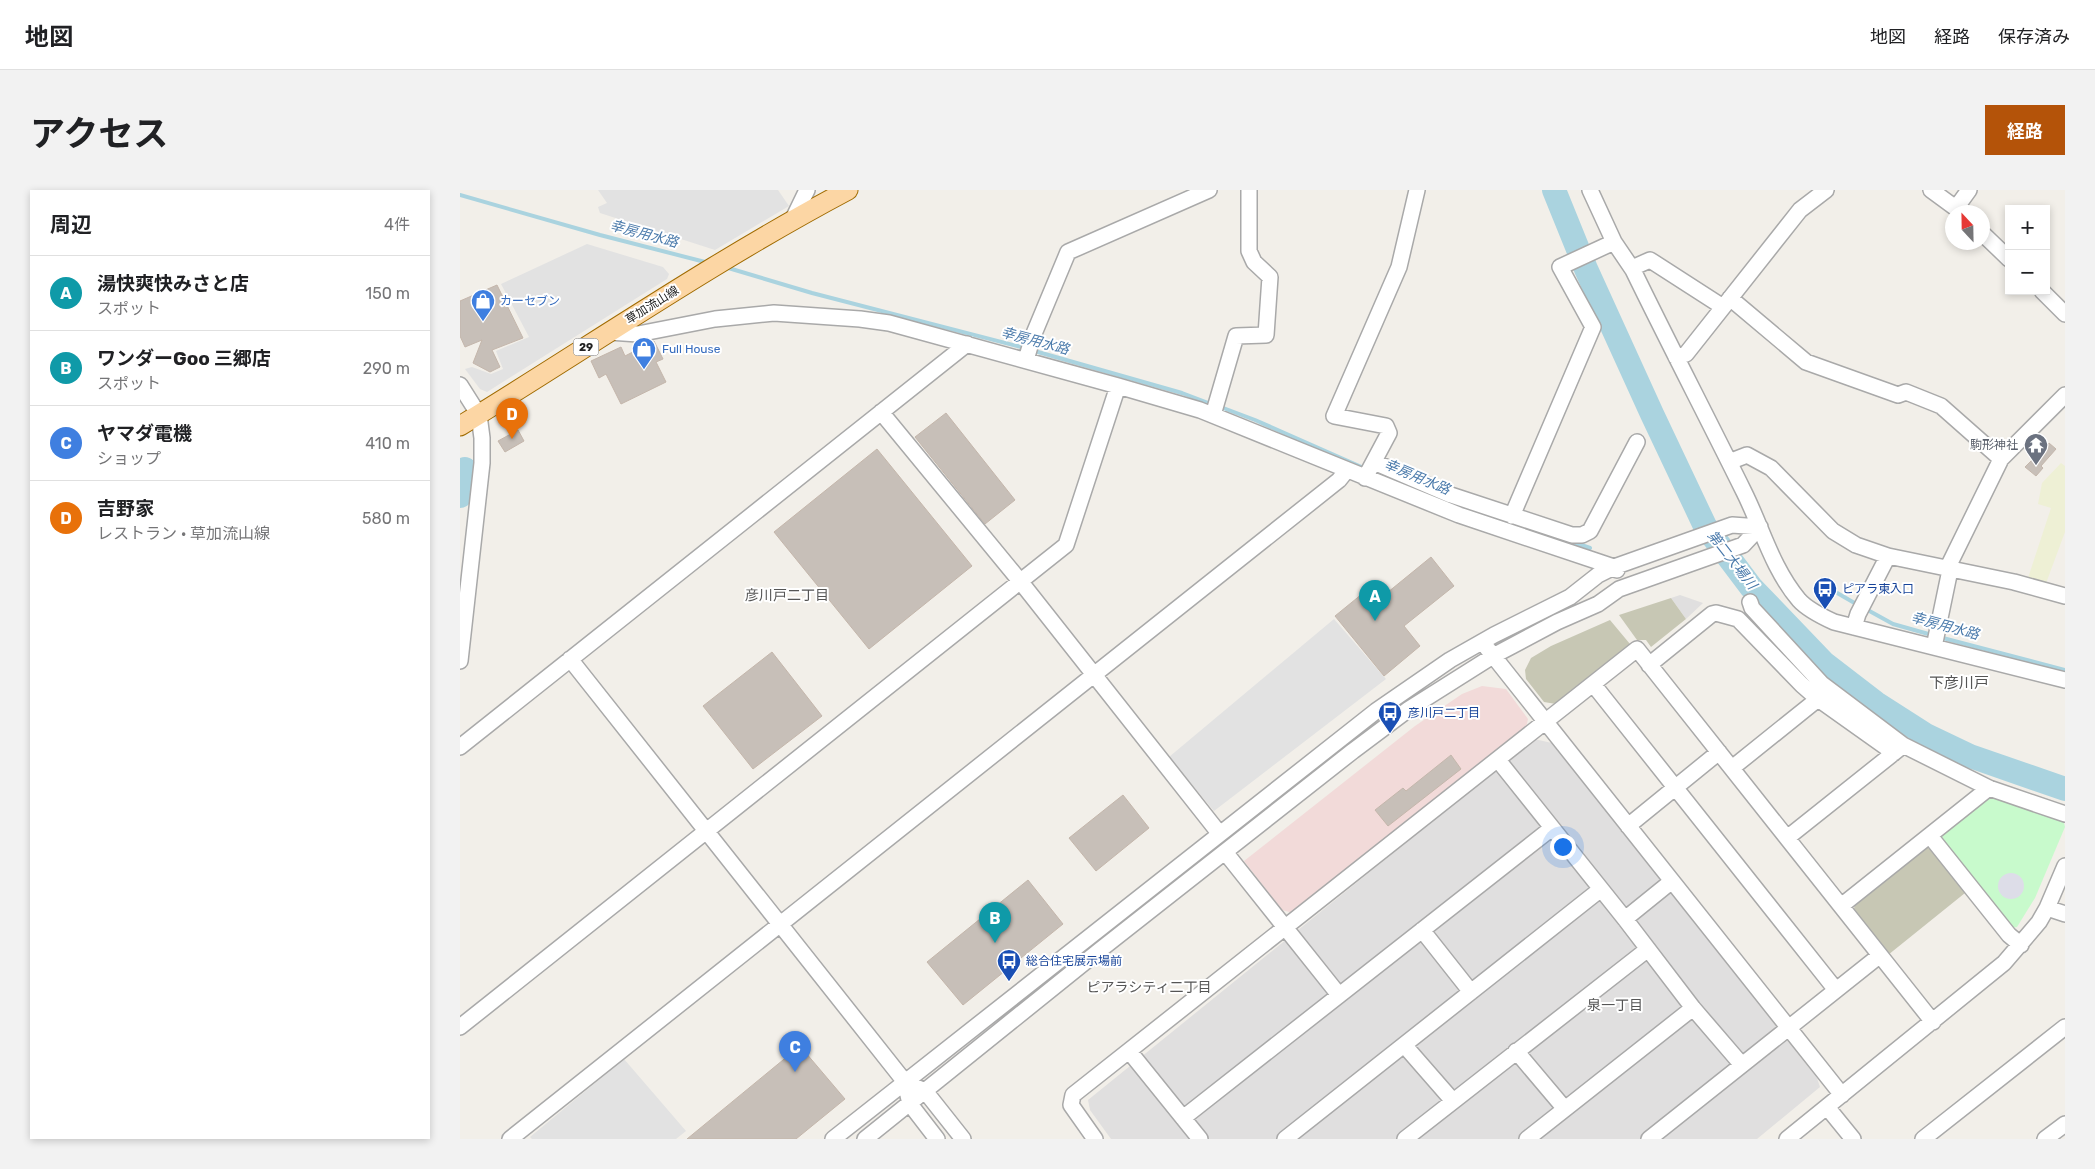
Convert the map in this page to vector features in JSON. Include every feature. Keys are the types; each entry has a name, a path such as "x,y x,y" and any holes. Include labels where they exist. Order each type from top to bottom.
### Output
{"main road":[{"name":"草加流山線","path":"460,426 718,264 792,219 848,190"}],"street":[{"path":"792,219 807,190"},
{"path":"1026,360 1030,344 1068,252 1209,190"},
{"path":"1214,410 1236,336 1266,335 1270,277 1254,262 1249,251 1249,190"},
{"path":"1365,478 1389,433 1386,426 1334,416 1399,268 1417,190"},
{"path":"1590,190 1608,245 1632,268 1729,462 1760,527 1765,544 1783,578 1800,601 1827,619 1859,614 2065,680"},
{"path":"1676,357 1686,354 1800,210 1826,190"},
{"path":"1931,190 1952,205"},
{"path":"1962,205 1969,190"},
{"path":"1990,241 2005,255"},
{"path":"1512,516 1593,327 1560,267 1608,245"},
{"path":"1632,268 1650,260 1727,302 1806,362 1898,395 1906,392 1941,406 2001,460"},
{"path":"2046,295 2065,314"},
{"path":"609,332 638,334 715,319 774,313 889,323 1118,386 1214,410 1365,478 1459,516 1614,567 1629,585"},
{"path":"460,747 967,344"},
{"path":"460,385 479,415 482,438 482,463 460,661"},
{"path":"460,1027 1066,545 1118,386"},
{"path":"1936,639 1948,569 2001,460 2065,395"},
{"path":"881,412 1020,581 1219,833"},
{"path":"1374,462 1451,495 1572,535 1582,535 1590,531 1638,442"},
{"path":"1729,462 1747,455 1771,468 1841,537 1856,545 1888,556 2014,582 2065,596"},
{"path":"510,1139 1339,480 1347,470"},
{"path":"833,1139 1219,833 1415,683 1482,642 1570,597 1598,575 1614,567 1732,525 1760,527"},
{"path":"866,1139 1225,852 1409,709 1493,656 1557,622 1598,604 1629,585 1743,545 1760,527"},
{"path":"1859,614 1888,556"},
{"path":"1750,602 1752,608 1822,684 1898,749"},
{"path":"1649,664 1716,612 1738,619 1818,699 1898,749 1989,788 2065,814"},
{"path":"1482,642 1842,1095"},
{"path":"1095,1139 1071,1105 1073,1095 1637,649 1933,1022"},
{"path":"570,659 905,1082 910,1104 937,1139"},
{"path":"1592,684 1836,990"},
{"path":"1732,768 1818,699"},
{"path":"1787,838 1898,749"},
{"path":"1628,826 1719,752"},
{"path":"1498,760 1601,888 1693,1008 1742,1065"},
{"path":"1841,906 1989,788"},
{"path":"1183,1118 1552,828"},
{"path":"1930,836 2009,935 2020,945"},
{"path":"1225,852 1339,995"},
{"path":"1787,1139 2004,963 2020,945 2047,908 2065,866"},
{"path":"1625,919 1672,881"},
{"path":"1286,1139 1601,888"},
{"path":"2047,908 2065,914"},
{"path":"1422,930 1471,992"},
{"path":"1405,1139 1648,949"},
{"path":"1649,1139 1879,956"},
{"path":"1527,1139 1693,1008"},
{"path":"1923,1139 2065,1027"},
{"path":"1405,1046 1453,1101"},
{"path":"1129,1051 1200,1139"},
{"path":"1516,1051 1564,1109"},
{"path":"905,1082 925,1091 963,1139"},
{"path":"1827,1107 1853,1139"},
{"path":"2045,1139 2065,1124"}],"shaded area":[{"path":"598,190 778,190 789,206 715,250 600,213 598,207 607,203"},
{"path":"587,244 663,267 669,274 667,279 487,392 480,389 465,369 472,367 491,374 503,369 496,351 529,337 501,284"},
{"path":"2061,463 2065,466 2065,532 2045,586 2027,581 2051,508 2038,504 2042,483"},
{"path":"1680,595 1703,603 1686,619 1671,598"},
{"path":"1671,598 1686,619 1651,647 1646,640 1637,640 1619,615"},
{"path":"1334,619 1386,679 1214,811 1169,757"},
{"path":"1610,620 1630,644 1556,704 1544,702 1526,679 1525,670 1531,658 1551,646"},
{"path":"1482,686 1506,689 1528,719 1526,728 1293,913 1282,910 1244,861 1415,726 1462,694"},
{"path":"1534,739 1552,743 1817,1078 1820,1087 1757,1139 1111,1139 1090,1110 1088,1100"},
{"path":"1925,847 1931,849 1965,893 1888,955 1854,909 1855,903"},
{"path":"2011,873 2020,877 2024,886 2020,895 2011,899 2002,895 1998,886 2002,877"},
{"path":"624,1059 686,1131 676,1139 532,1139 530,1137"}],"green space":[{"path":"1996,796 2063,819 2065,827 2035,898 2017,927 2012,928 1942,840 1943,832 1989,797"}],"pier":[{"path":"1751,596 1772,599 1786,617 1765,614"}],"building":[{"path":"497,285 523,338 492,350 500,367 490,372 473,363 482,340 465,347 460,336 460,301"},
{"path":"654,341 663,359 656,362 666,382 621,404 606,374 599,378 591,361 621,347 625,356"},
{"path":"946,413 1015,500 985,524 915,437"},
{"path":"518,430 524,441 505,452 498,441"},
{"path":"2049,443 2056,449 2041,466 2043,468 2036,476 2025,467"},
{"path":"877,449 972,566 869,649 774,532"},
{"path":"1431,557 1454,586 1404,626 1420,646 1384,676 1335,616 1373,585 1382,597"},
{"path":"772,652 822,716 753,769 703,706"},
{"path":"1451,755 1461,769 1388,826 1375,810 1403,788 1406,791"},
{"path":"1123,795 1149,828 1096,871 1069,838"},
{"path":"1028,880 1063,924 963,1005 927,962"},
{"path":"800,1046 845,1099 796,1139 687,1139"}],"waterway":[{"name":"第二大場川","path":"1554,190 1586,269 1705,526 1751,587 1824,663 1876,703 1926,735 1970,756 2065,789"},
{"name":"幸房用水路","path":"460,195 600,235 709,263"},
{"name":"幸房用水路","path":"725,267 812,293 1025,348"},
{"name":"幸房用水路","path":"1031,350 1182,393 1211,404"},
{"name":"幸房用水路","path":"1218,406 1255,420 1366,469"},
{"path":"460,496 465,469"},
{"name":"幸房用水路","path":"1372,471 1387,478"},
{"name":"幸房用水路","path":"1449,503 1518,525"},
{"name":"幸房用水路","path":"1570,541 1590,548"},
{"name":"幸房用水路","path":"1824,589 1832,590 1858,605"},
{"name":"幸房用水路","path":"1864,608 1893,624 1932,635"},
{"name":"幸房用水路","path":"1939,637 2065,670"}],"place":[{"name":"カーセブン","path":"483,322"},
{"name":"Full House","path":"644,370"},
{"name":"吉野家","path":"512,439"},
{"name":"駒形神社","path":"2036,466"},
{"name":"ピアラ東入口","path":"1825,610"},
{"name":"湯快爽快みさと店","path":"1375,621"},
{"name":"彦川戸二丁目","path":"1390,734"},
{"name":"ワンダーGoo 三郷店","path":"995,943"},
{"name":"総合住宅展示場前","path":"1009,982"},
{"name":"ヤマダ電機","path":"795,1072"}],"district":[{"name":"彦川戸二丁目","path":"787,595"},
{"name":"下彦川戸","path":"1959,683"},
{"name":"ピアラシティ二丁目","path":"1149,987"},
{"name":"泉一丁目","path":"1615,1005"}]}
